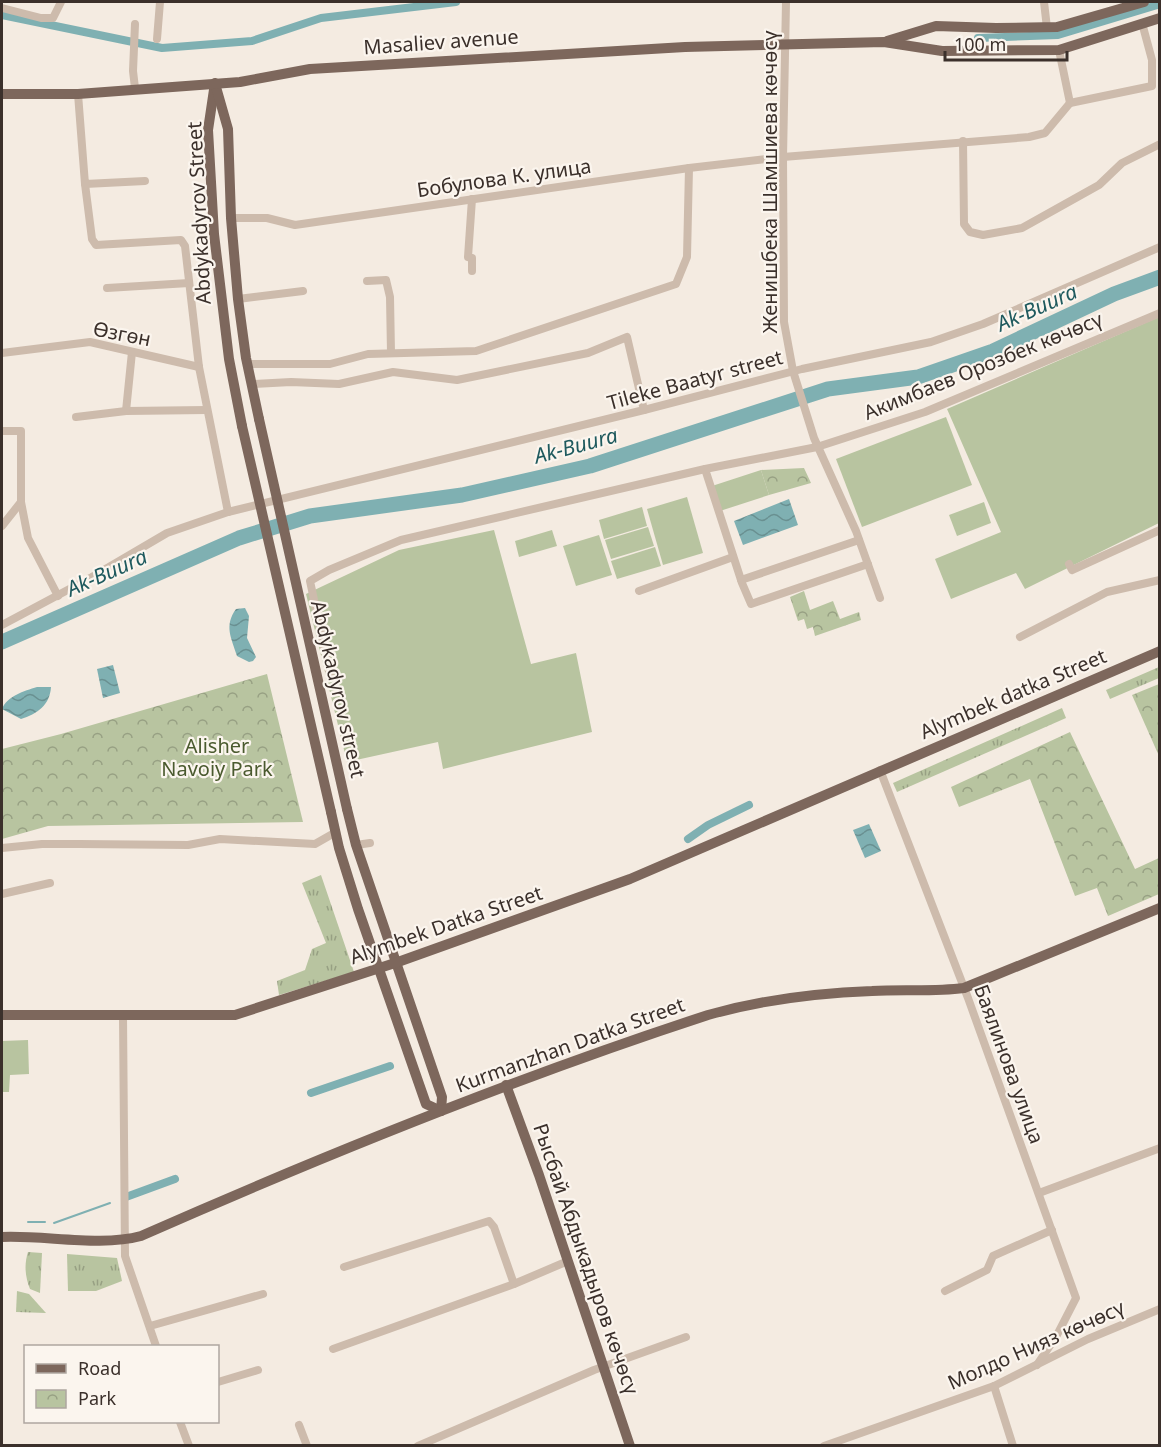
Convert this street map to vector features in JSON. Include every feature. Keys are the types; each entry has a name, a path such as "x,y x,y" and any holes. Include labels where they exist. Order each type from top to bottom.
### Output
{"main road":[{"name":"Masaliev avenue","path":"884,42 936,27 1057,27 1138,2"},
{"name":"Masaliev avenue","path":"2,94 78,94 260,80 310,69 580,51 884,42 942,51 1059,50 1160,18"},
{"name":"Abdykadyrov Street","path":"215,83 228,129 231,218 238,299 247,364 259,419"},
{"name":"Abdykadyrov Street","path":"215,83 208,130 214,234 226,336 242,426"},
{"name":"Abdykadyrov street","path":"259,419 356,845 398,963"},
{"name":"Abdykadyrov street","path":"242,426 336,832"},
{"name":"Alymbek datka Street","path":"880,770 1160,651"},
{"name":"Alymbek Datka Street","path":"2,1015 235,1015 398,963 630,879 880,770"},
{"path":"336,832 339,848 378,969 426,1104 441,1111 442,1097 398,963"},
{"name":"Kurmanzhan Datka Street","path":"2,1237 124,1241 141,1236 277,1176 506,1084 733,1008 814,995 964,988 1160,908"},
{"name":"Рысбай Абдыкадыров көчөсү","path":"506,1084 630,1446"}],"street":[{"path":"2,8 41,18 53,18 61,2"},
{"path":"157,39 160,2"},
{"name":"Женишбека Шамшиева көчөсү","path":"786,2 783,157 784,322 793,371 813,435 860,540 880,598"},
{"path":"1044,2 1047,28"},
{"path":"1059,50 1070,103 1152,86 1152,60 1142,23"},
{"path":"135,24 133,43 135,88"},
{"path":"78,94 85,184 92,239 96,245 181,240 185,246 199,367 228,512"},
{"name":"Бобулова К. улица","path":"231,218 267,218 295,225 688,168 783,157 1029,137 1041,135 1070,103"},
{"path":"963,141 964,224 970,232 978,235 1022,228 1099,184 1122,163 1160,144"},
{"path":"247,364 330,364 369,354 476,351 676,284 687,257 688,168"},
{"path":"85,184 145,181"},
{"path":"472,199 468,257 472,258 472,271"},
{"name":"Tileke Baatyr street","path":"2,625 58,596 166,533 228,512 645,411 793,371 932,342 983,324 1160,247"},
{"path":"367,281 386,280 390,297 391,353"},
{"path":"107,288 189,283"},
{"path":"238,299 303,291"},
{"name":"Акимбаев Орозбек көчөсү","path":"330,675 310,580 329,570 401,540 705,469 818,447 925,412 1160,313"},
{"path":"252,384 291,382 339,384 393,372 457,380 588,353 627,337 645,411"},
{"name":"Өзгөн","path":"2,353 90,342 199,367"},
{"path":"126,411 132,352"},
{"path":"76,417 126,411 206,410"},
{"path":"2,431 21,431 21,502 28,538 58,596"},
{"path":"705,469 741,580 752,604 868,564"},
{"path":"2,526 21,502"},
{"path":"1069,564 1072,570 1160,530"},
{"path":"741,580 860,540"},
{"path":"639,591 733,557"},
{"path":"1020,637 1107,592 1160,580"},
{"name":"Баялинова улица","path":"880,770 964,988 1076,1298 1057,1335 1037,1365"},
{"path":"2,849 51,844 188,845 220,839 315,844 336,832"},
{"path":"356,845 370,843"},
{"path":"2,894 50,883"},
{"path":"123,1016 125,1256 155,1345"},
{"path":"1039,1193 1160,1148"},
{"path":"344,1267 489,1221 495,1227 514,1284"},
{"path":"945,1292 987,1270 993,1256 1052,1230"},
{"path":"333,1349 514,1284 568,1262"},
{"path":"150,1326 263,1294"},
{"name":"Молдо Нияз көчөсү","path":"824,1446 994,1386 1088,1339 1160,1309"},
{"path":"418,1446 604,1367 686,1337"},
{"path":"219,1382 258,1370"},
{"path":"994,1386 1013,1446"},
{"path":"180,1423 189,1446"},
{"path":"299,1425 307,1446"}],"green space":[{"path":"1159,317 1159,523 1025,589 1016,573 951,599 935,559 1001,532 947,409"},
{"path":"946,417 972,485 862,527 836,459"},
{"path":"804,468 811,483 769,495 761,470"},
{"path":"761,470 769,495 720,511 712,486"},
{"path":"687,497 703,553 663,565 647,509"},
{"path":"984,502 991,523 957,536 949,515"},
{"path":"642,507 647,526 604,539 599,520"},
{"path":"648,527 654,546 611,559 605,540"},
{"path":"494,530 531,664 576,653 592,732 443,769 438,742 347,762 306,594 399,550"},
{"path":"552,530 557,546 519,557 515,541"},
{"path":"599,535 612,575 576,586 563,546"},
{"path":"655,547 661,566 617,579 611,561"},
{"path":"804,591 810,610 833,601 840,619 859,612 861,620 815,636 813,627 807,629 804,619 798,621 790,597"},
{"path":"1159,667 1159,678 1110,699 1106,690"},
{"name":"Alisher Navoiy Park","path":"267,674 303,822 48,826 2,839 2,749"},
{"path":"1159,684 1159,756 1132,695"},
{"path":"1062,708 1066,718 897,792 893,783"},
{"path":"1070,732 1135,869 1159,858 1159,894 1108,916 1097,888 1075,896 1030,779 959,807 951,787"},
{"path":"321,875 354,972 279,995 277,981 305,970 312,949 326,943 302,883"},
{"path":"28,1040 29,1074 10,1075 9,1092 2,1092 2,1041"},
{"path":"28,1252 42,1253 40,1293 30,1289 28,1284 26,1266"},
{"path":"67,1254 117,1258 122,1281 96,1291 68,1291"},
{"path":"17,1291 29,1294 46,1313 16,1312"}],"water":[{"path":"789,499 798,525 743,545 734,521"},
{"path":"245,608 249,616 247,638 256,657 249,662 237,656 229,626 236,609"},
{"path":"113,665 120,693 103,698 97,669"},
{"path":"37,687 51,687 48,699 42,708 21,719 2,709 12,697"},
{"path":"869,824 881,851 865,858 853,830"}],"waterway":[{"path":"2,15 162,48 252,41 321,18 456,2"},
{"path":"978,38 1058,35 1160,4"},
{"name":"Ak-Buura","path":"2,642 239,538 310,516 462,495 590,466 828,389 918,377 993,351 1114,294 1160,277"},
{"path":"688,839 708,825 749,805"},
{"path":"311,1093 390,1066"},
{"path":"126,1197 175,1179"},
{"path":"54,1223 110,1203"},
{"path":"28,1222 45,1222"}]}
